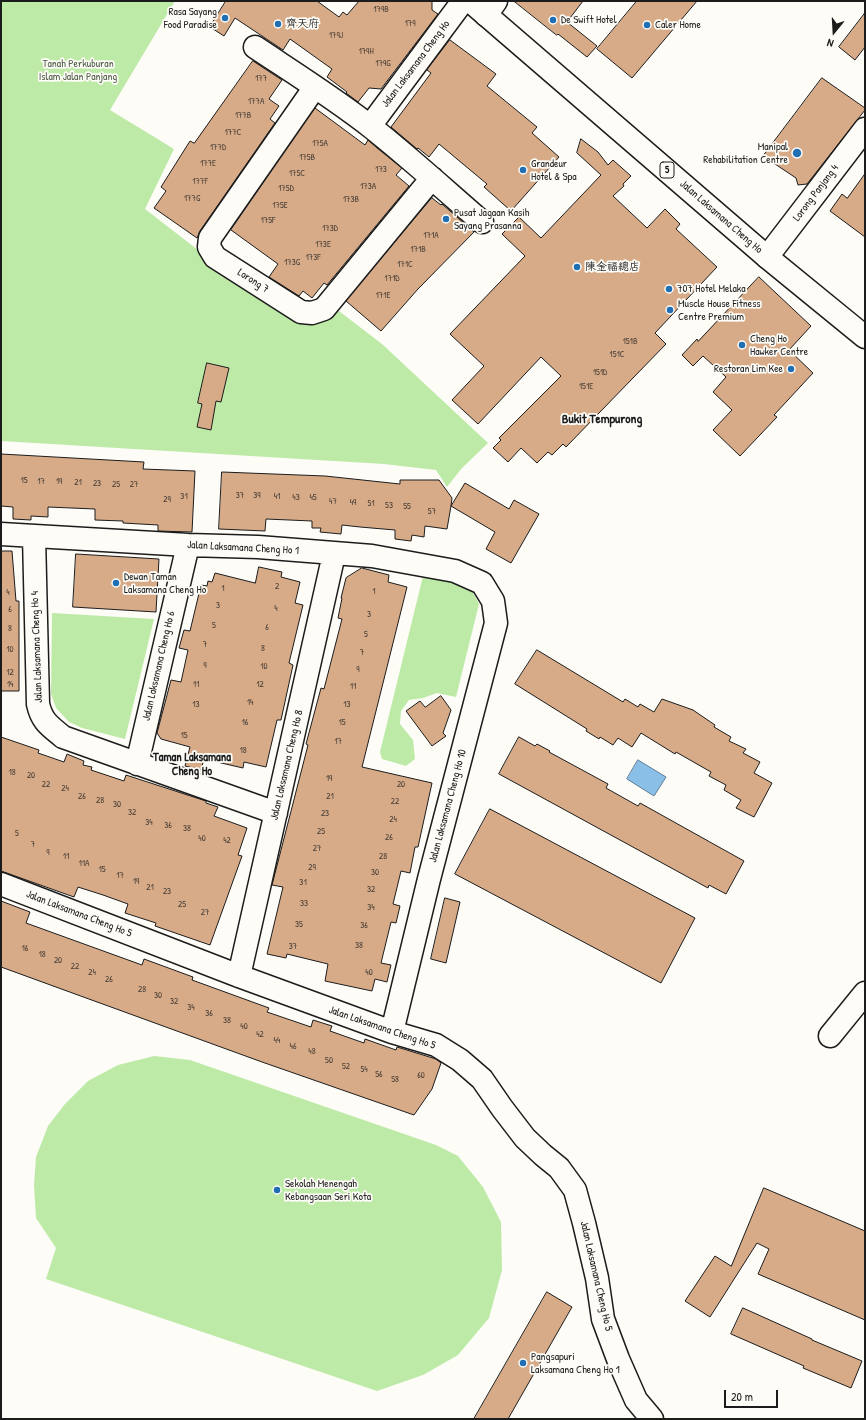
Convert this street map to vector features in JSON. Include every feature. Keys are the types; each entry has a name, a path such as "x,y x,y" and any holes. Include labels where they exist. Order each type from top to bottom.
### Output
{"street":[{"name":"Jalan Laksamana Cheng Ho","path":"370,126 463,1"},
{"name":"Jalan Laksamana Cheng Ho","path":"484,6 767,256 865,337"},
{"path":"255,47 370,126 482,222"},
{"name":"Lorong 7","path":"315,87 210,238 209,247 215,257 301,312 312,313 324,309 432,178"},
{"name":"Lorong Panjang 4","path":"767,256 865,129"},
{"name":"Jalan Laksamana Cheng Ho 1","path":"1,534 258,547 372,556 455,571 482,583"},
{"name":"Jalan Laksamana Cheng Ho 4","path":"34,536 38,704 40,714 45,722 63,737 276,813"},
{"name":"Jalan Laksamana Cheng Ho 6","path":"137,764 188,544"},
{"name":"Jalan Laksamana Cheng Ho 8","path":"239,976 334,554"},
{"name":"Jalan Laksamana Cheng Ho 10","path":"392,1032 431,872 496,623 493,601 482,583"},
{"name":"Jalan Laksamana Cheng Ho 5","path":"1,884 239,976 392,1032 436,1045 466,1065 482,1078 502,1108 525,1138 559,1168 574,1190 584,1223 597,1278 603,1319 636,1400 652,1419"},
{"path":"830,1036 865,993"}],"green space":[{"name":"Tanah Perkuburan Islam Jalan Panjang","path":"1,1 175,1 110,110 174,149 145,209 198,250 296,318 335,308 382,344 488,443 462,468 447,487 436,470 384,464 1,441"},
{"path":"423,576 459,584 473,592 479,604 456,697 437,693 423,698 409,700 401,711 400,724 413,740 415,759 406,766 382,759 380,752"},
{"path":"52,613 154,619 125,739 82,728 69,722 56,708 51,694"},
{"name":"Sekolah Menengah Kebangsaan Seri Kota","path":"154,1056 190,1060 436,1145 458,1156 483,1187 501,1222 502,1270 489,1318 458,1355 423,1375 377,1391 46,1279 56,1248 36,1218 34,1185 36,1157 48,1126 65,1104 88,1081 118,1065"}],"water":[{"path":"638,760 666,777 654,796 627,779"}],"building":[{"path":"226,1 317,1 339,17 343,12 347,15 359,1 432,1 432,10 438,14 381,89 369,88 358,102 327,77 332,69 290,39 283,50 235,18 224,36 210,27"},
{"name":"De Swift Hotel","path":"514,1 583,1 567,22 597,46 587,57"},
{"name":"Caler Home","path":"637,1 697,1 632,78 597,49"},
{"path":"865,13 865,47 855,60 839,47"},
{"path":"450,40 496,74 487,86 537,127 532,133 559,157 511,211 484,187 487,184 439,144 429,157 391,127 431,73 427,70"},
{"path":"253,61 282,80 269,99 279,106 270,119 275,123 200,231 197,238 154,208 166,191 161,187 190,141 194,143"},
{"path":"822,78 865,108 865,110 807,184 798,185 796,178 775,164 767,162 764,155"},
{"path":"315,108 365,145 368,140 402,168 396,175 409,186 327,285 324,283 312,298 303,291 299,296 269,277 278,264 231,230"},
{"path":"581,139 598,152 608,165 613,160 631,176 623,184 624,186 613,196 647,228 665,209 680,224 676,229 717,267 655,333 666,344 566,447 563,444 552,455 548,452 537,463 521,448 508,462 493,448 501,440 499,438 561,376 541,357 478,424 452,400 484,366 450,334 525,256 502,234 519,217 541,238 601,175 577,153"},
{"path":"865,174 865,237 830,211 842,194 847,198"},
{"path":"432,198 441,205 442,204 474,232 418,289 381,331 346,301"},
{"name":"Cheng Ho Hawker Centre","path":"759,277 811,326 789,350 813,373 774,415 777,417 740,456 713,430 732,410 713,392 726,377 703,356 693,366 682,355 697,339 698,341"},
{"path":"207,363 229,368 221,402 216,401 211,430 197,427 202,404 198,403"},
{"path":"1,454 144,462 143,469 195,471 192,532 158,531 158,525 123,523 123,521 95,520 95,509 48,507 48,517 31,516 31,520 13,519 13,507 1,506"},
{"path":"222,472 325,476 400,484 400,480 439,480 452,498 447,529 425,526 424,537 412,535 411,541 395,539 395,530 342,525 341,534 320,532 321,528 312,528 312,521 266,519 265,531 219,529"},
{"path":"465,483 509,509 514,500 539,514 511,563 486,549 495,532 451,506"},
{"path":"1,551 12,551 16,601 19,601 19,691 1,691"},
{"name":"Dewan Taman Laksamana Cheng Ho","path":"76,554 159,559 156,612 73,607"},
{"path":"259,567 282,572 281,577 300,582 295,603 303,605 289,663 293,665 281,720 277,720 266,767 244,762 243,768 204,759 201,770 185,766 190,747 161,739 157,733 171,680 181,682 188,650 179,648 184,630 190,631 201,585 207,586 208,581 212,582 215,573 255,583"},
{"path":"362,568 389,575 388,582 407,587 362,767 432,783 418,847 415,847 410,873 401,871 393,904 400,906 396,923 391,922 381,963 391,965 387,982 375,979 372,991 325,981 328,964 287,954 286,958 267,954 283,887 272,885 308,745 306,744 321,688 324,689 342,619 338,618 341,598 346,578"},
{"path":"537,650 623,702 625,699 638,707 640,704 654,712 662,699 693,710 715,725 714,727 731,737 729,741 746,749 743,753 760,762 754,773 772,783 754,817 736,808 741,800 724,790 726,785 709,776 711,772 676,752 675,754 641,733 632,747 618,738 613,745 586,731 587,729 515,684"},
{"path":"441,696 451,710 443,733 446,736 432,746 406,711 420,701 425,707"},
{"path":"1,737 39,750 38,753 64,762 67,754 84,761 83,765 92,767 91,770 124,781 126,775 206,801 206,803 218,807 214,816 247,828 238,855 242,856 210,945 155,926 156,923 125,913 128,904 103,895 78,887 74,897 1,871"},
{"path":"519,737 535,746 537,744 608,784 606,788 638,806 640,803 744,861 726,894 709,885 708,888 499,774"},
{"path":"490,809 695,918 661,983 455,874"},
{"path":"445,898 460,902 446,963 431,959"},
{"path":"1,901 30,912 26,923 142,965 144,959 193,977 192,980 269,1008 267,1012 311,1027 313,1020 332,1026 330,1031 364,1043 365,1039 396,1050 397,1047 436,1059 441,1063 432,1089 414,1115 262,1062 1,967"},
{"path":"764,1188 865,1231 865,1320 758,1274 769,1249 757,1243 710,1317 685,1301 715,1256 731,1266"},
{"name":"Pangsapuri Laksamana Cheng Ho 1","path":"547,1292 572,1307 508,1419 474,1419"},
{"path":"743,1308 862,1361 851,1388 803,1368 804,1366 731,1334"}],"place":[{"name":"Rasa Sayang Food Paradise","path":"225,18"},
{"name":"De Swift Hotel","path":"553,20"},
{"name":"齊天府","path":"278,24"},
{"name":"Caler Home","path":"647,25"},
{"name":"Manipal Rehabilitation Centre","path":"797,153"},
{"name":"Grandeur Hotel & Spa","path":"523,170"},
{"name":"Pusat Jagaan Kasih Sayang Prasanna","path":"446,219"},
{"name":"陳金福總店","path":"577,267"},
{"name":"707 Hotel Melaka","path":"669,289"},
{"name":"Muscle House Fitness Centre Premium","path":"670,310"},
{"name":"Cheng Ho Hawker Centre","path":"742,345"},
{"name":"Restoran Lim Kee","path":"791,369"},
{"name":"Dewan Taman Laksamana Cheng Ho","path":"116,583"},
{"name":"Sekolah Menengah Kebangsaan Seri Kota","path":"277,1190"},
{"name":"Pangsapuri Laksamana Cheng Ho 1","path":"523,1363"}],"district":[{"name":"Bukit Tempurong","path":"602,420"},
{"name":"Taman Laksamana Cheng Ho","path":"192,765"}]}
